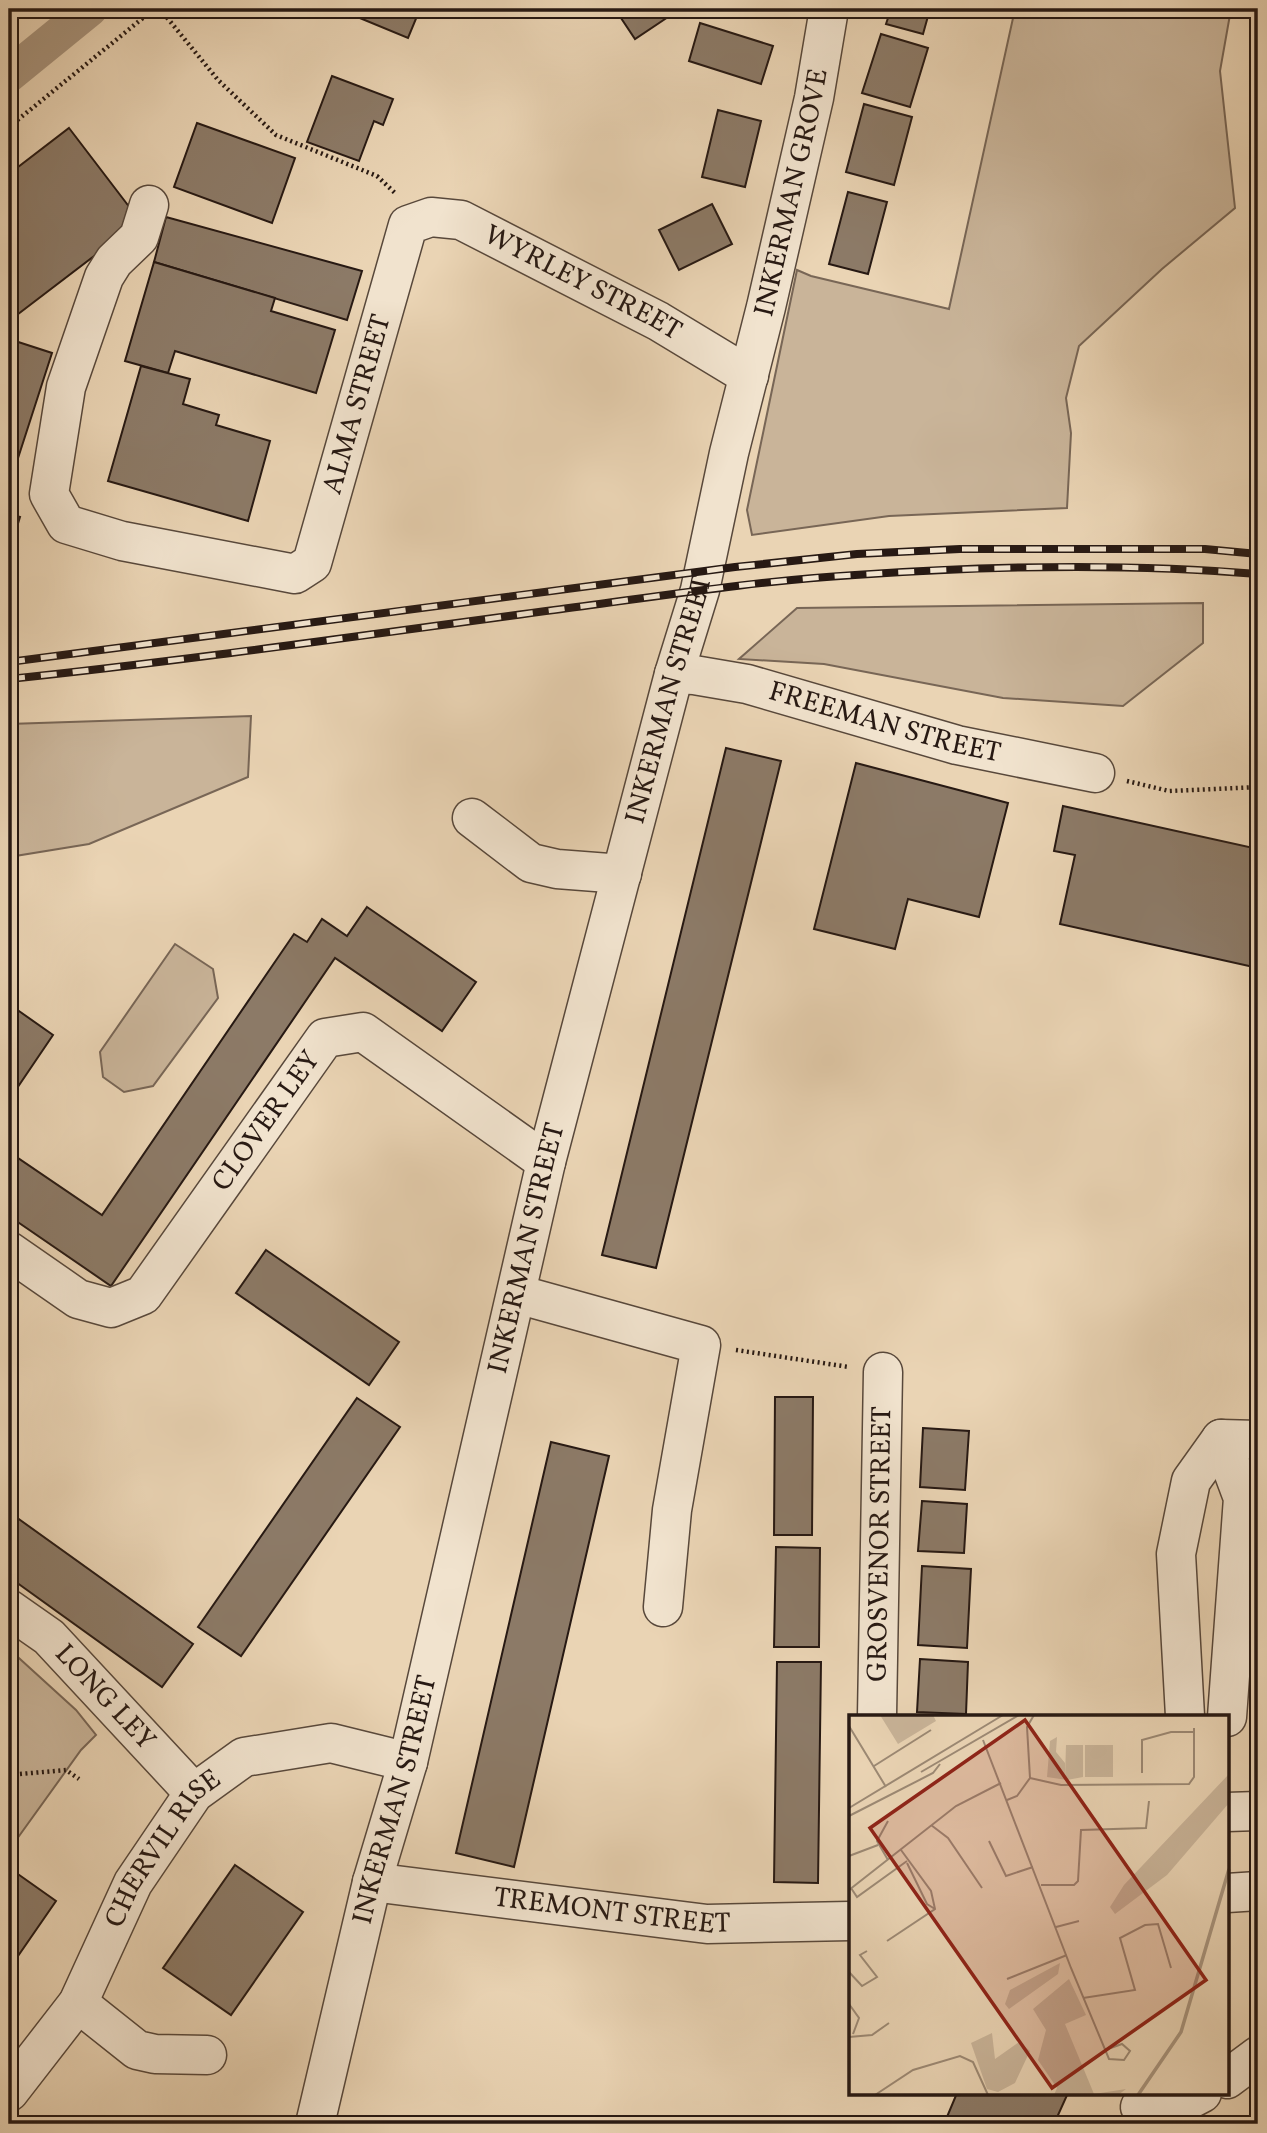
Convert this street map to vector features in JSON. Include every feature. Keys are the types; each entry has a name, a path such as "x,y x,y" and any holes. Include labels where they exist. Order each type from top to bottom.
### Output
{"street":[{"name":"INKERMAN GROVE","path":"749,376 814,98 829,9"},
{"name":"ALMA STREET","path":"149,205 139,237 114,261 104,277 66,387 50,494 66,524 122,541 295,574 312,562 416,222"},
{"name":"WYRLEY STREET","path":"416,222 431,217 461,220 659,321 749,376"},
{"name":"INKERMAN STREET","path":"315,2124 372,1882 408,1762 546,1161 674,674 700,590 729,453 749,376"},
{"name":"FREEMAN STREET","path":"674,674 747,684 957,746 1095,773"},
{"path":"472,818 531,863 557,869 622,874"},
{"name":"CLOVER LEY","path":"9,1251 78,1299 111,1308 143,1296 325,1038 363,1032 546,1161"},
{"path":"517,1294 701,1345 672,1510 663,1607"},
{"name":"GROSVENOR STREET","path":"877,1715 883,1372"},
{"path":"1221,1439 1258,1440"},
{"path":"1185,1715 1176,1554 1191,1481 1221,1439"},
{"path":"1221,1439 1242,1498 1227,1715"},
{"name":"LONG LEY","path":"9,1609 49,1637 194,1793"},
{"name":"CHERVIL RISE","path":"9,2092 78,2003 133,1882 194,1793 244,1757 331,1743 408,1762"},
{"path":"1228,1812 1258,1811"},
{"name":"TREMONT STREET","path":"372,1882 707,1924 849,1921"},
{"path":"1228,1893 1258,1891"},
{"path":"78,2003 137,2050 155,2054 207,2055"},
{"path":"1228,2078 1258,2056"},
{"path":"1140,2107 1183,2103 1200,2094"}],"path":[{"path":"9,127 154,9"},
{"path":"160,9 218,80 276,135 377,176 416,222"},
{"path":"1095,773 1169,791 1258,787"},
{"path":"701,1345 883,1372"},
{"path":"9,1775 66,1770 79,1779"}],"shaded area":[{"path":"1015,9 1231,9 1220,71 1235,208 1162,269 1079,346 1066,398 1071,433 1067,508 889,516 752,535 747,510 797,270 811,276 949,309"},
{"path":"1203,603 1203,643 1123,706 1003,698 824,664 739,659 797,608"},
{"path":"251,716 248,777 89,844 9,857 9,724"},
{"path":"175,944 213,969 218,998 153,1086 124,1092 103,1077 100,1052"},
{"path":"9,1649 76,1710 96,1735 81,1750 9,1850"}],"building":[{"path":"338,9 420,9 408,38"},
{"path":"615,9 667,9 671,15 635,39"},
{"path":"891,9 930,9 923,34 886,24"},
{"path":"700,23 773,46 761,84 689,61"},
{"path":"881,34 928,48 910,107 862,93"},
{"path":"332,76 393,99 383,125 374,121 359,161 307,142"},
{"path":"864,104 912,117 894,185 846,172"},
{"path":"718,110 761,121 745,187 702,177"},
{"path":"197,123 295,158 272,223 174,187"},
{"path":"69,128 140,221 9,321 9,174"},
{"path":"848,192 887,202 868,274 829,264"},
{"path":"712,204 732,244 679,270 659,230"},
{"path":"166,217 362,271 347,320 154,262"},
{"path":"154,262 275,298 271,311 335,330 316,393 175,351 168,373 125,361"},
{"path":"9,339 52,353 9,486"},
{"path":"141,366 190,379 183,404 219,415 216,425 270,441 248,521 108,481"},
{"path":"9,514 20,517 9,553"},
{"path":"726,748 781,761 656,1268 602,1255"},
{"path":"856,763 1008,803 979,917 908,899 895,949 814,929"},
{"path":"1063,806 1258,849 1258,968 1060,924 1075,855 1054,851"},
{"path":"367,907 476,982 442,1031 335,958 111,1286 9,1216 9,1152 102,1215 294,934 307,942 322,919 347,936"},
{"path":"9,1004 53,1035 9,1100"},
{"path":"266,1250 399,1342 369,1385 236,1293"},
{"path":"775,1397 813,1397 812,1535 774,1535"},
{"path":"357,1398 400,1427 241,1656 198,1627"},
{"path":"923,1428 969,1431 965,1490 920,1487"},
{"path":"551,1442 609,1456 514,1867 456,1853"},
{"path":"922,1501 967,1504 964,1553 918,1551"},
{"path":"9,1512 193,1644 162,1687 9,1577"},
{"path":"776,1547 820,1548 819,1647 774,1647"},
{"path":"922,1566 971,1569 967,1648 918,1645"},
{"path":"920,1659 968,1662 966,1714 917,1712"},
{"path":"777,1662 821,1662 818,1883 774,1882"},
{"path":"235,1865 303,1912 231,2015 163,1968"},
{"path":"15,1872 56,1901 9,1969 9,1881"},
{"path":"957,2094 1068,2094 1054,2124 944,2124"}],"waterway":[{"path":"9,75 90,9"}],"railway":[{"path":"9,662 735,567 857,554 960,549 1205,549 1258,554"},
{"path":"9,679 779,581 905,572 1056,567 1158,568 1258,574"}]}
